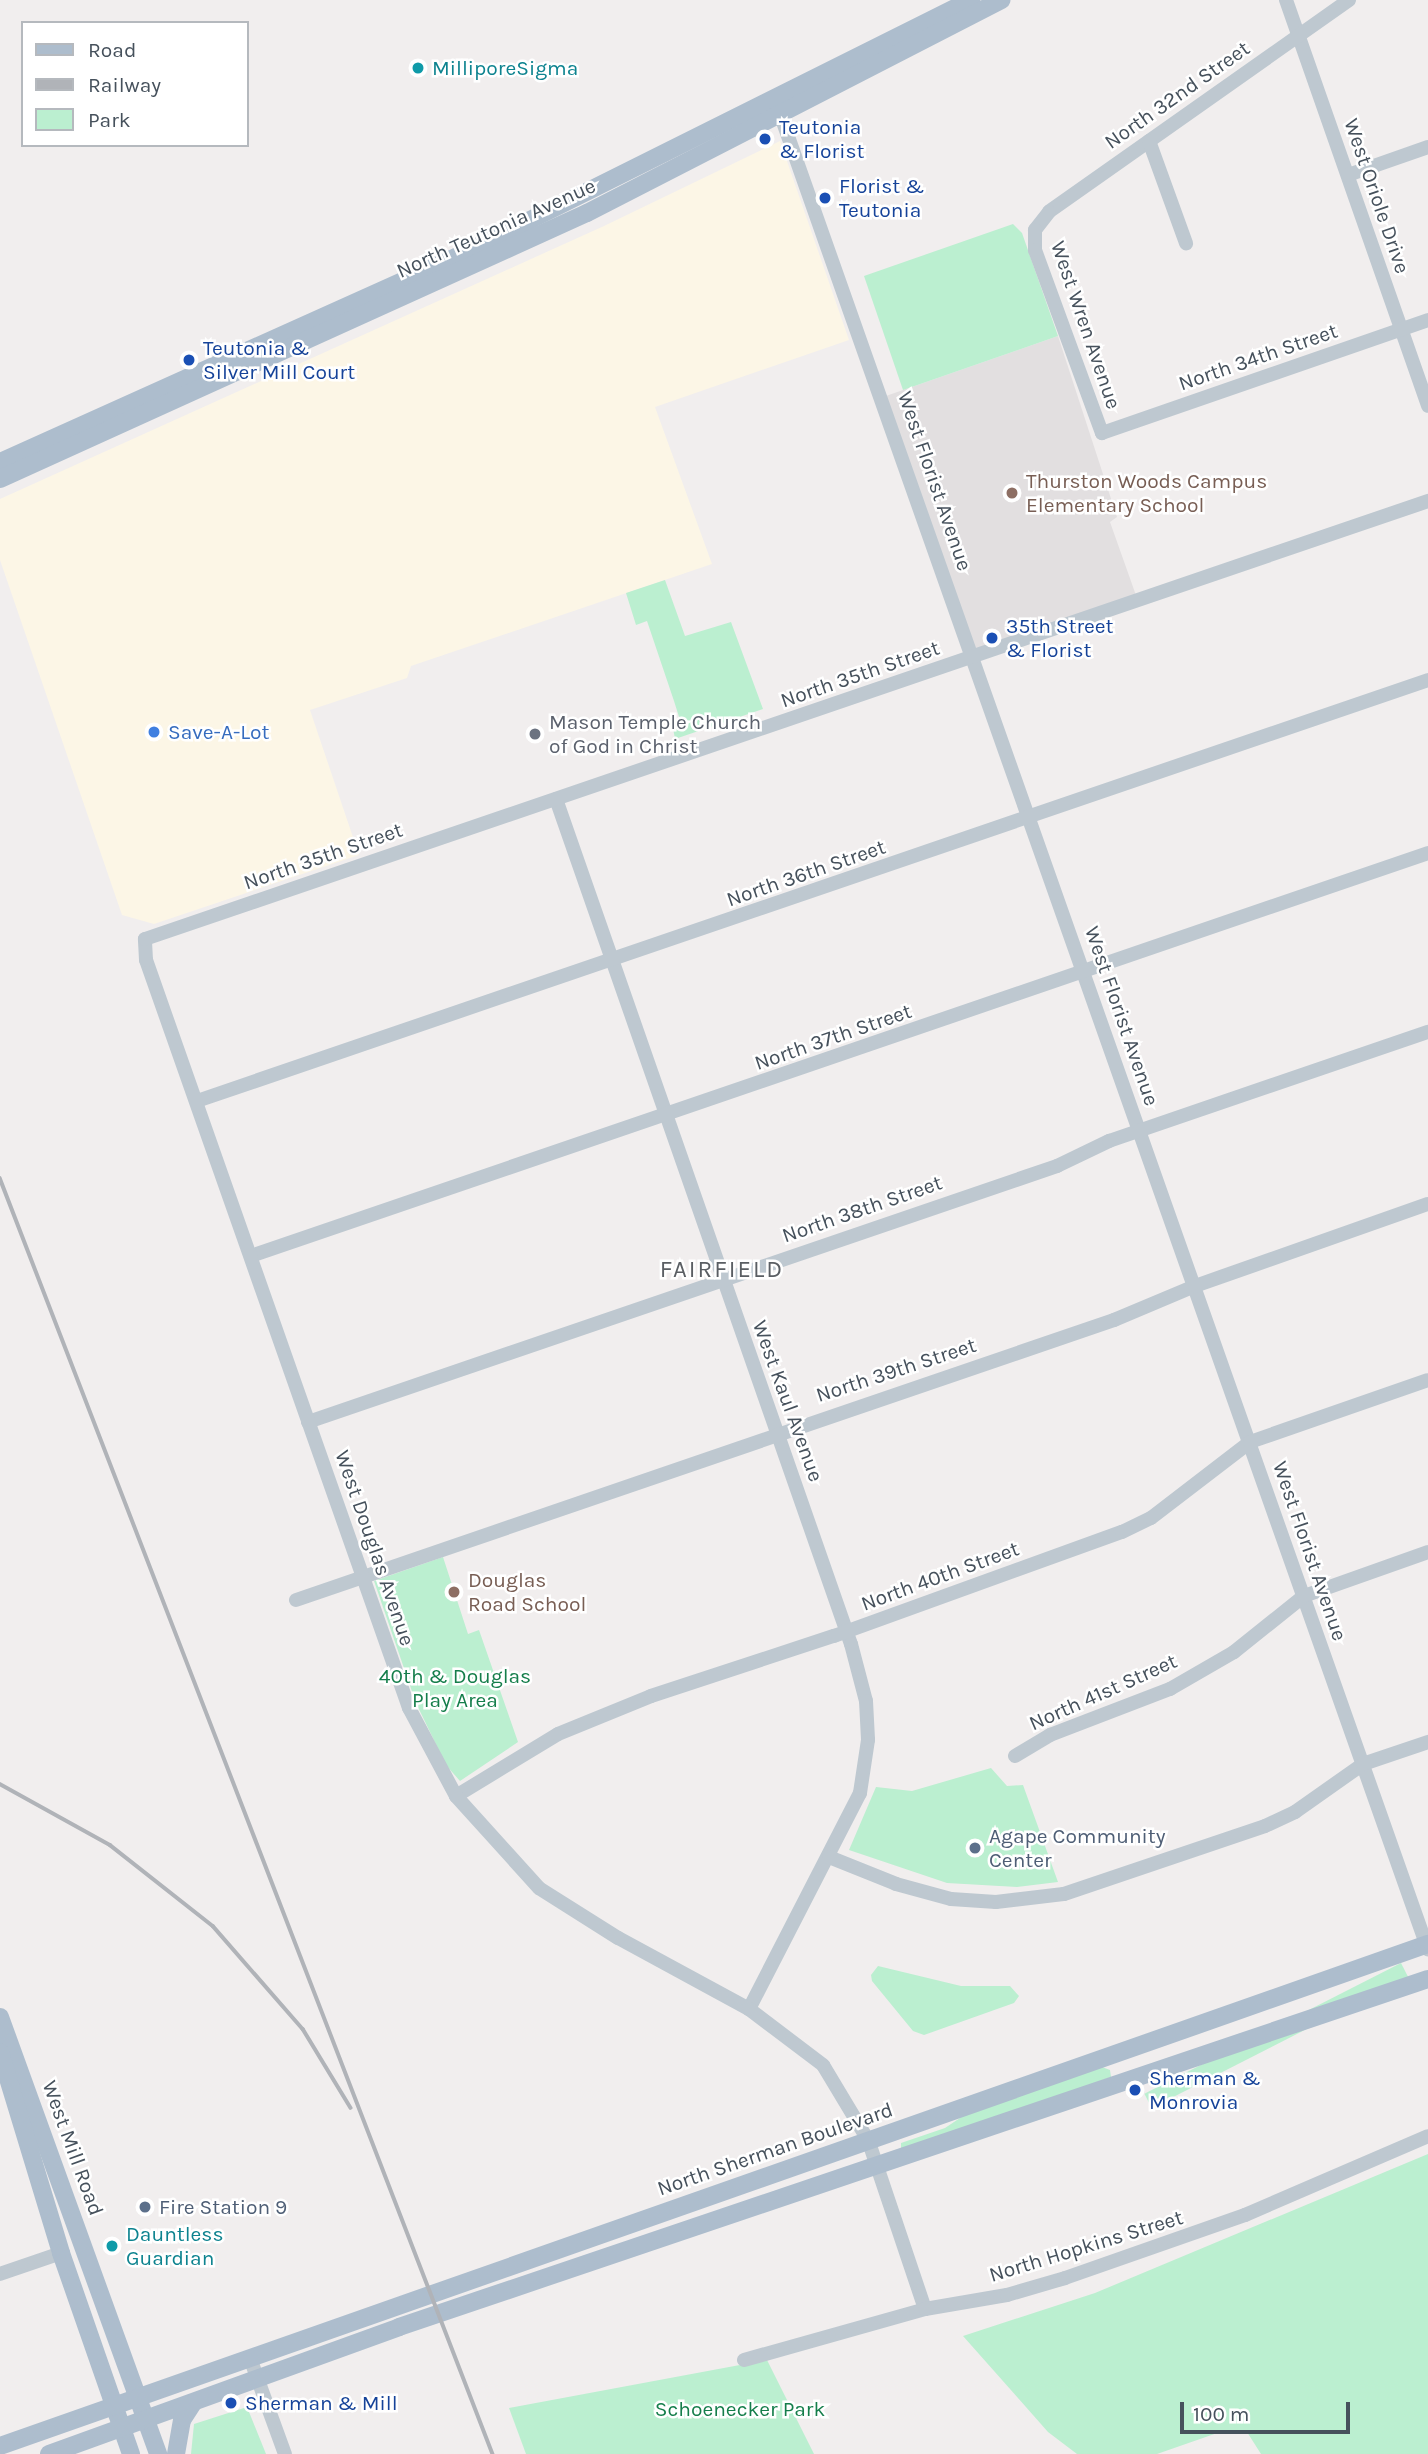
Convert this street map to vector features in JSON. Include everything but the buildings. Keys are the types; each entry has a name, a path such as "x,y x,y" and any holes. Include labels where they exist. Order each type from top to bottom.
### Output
{"main road":[{"name":"North Teutonia Avenue","path":"0,462 456,257 971,0"},
{"name":"North Teutonia Avenue","path":"0,479 587,213 782,116 1002,0"},
{"name":"North Sherman Boulevard","path":"0,2446 1427,1945"},
{"path":"49,2454 258,2381 399,2327 877,2168 1428,1979"},
{"name":"West Mill Road","path":"0,2017 158,2454"},
{"name":"West Mill Road","path":"0,2052 61,2253 131,2454"},
{"path":"176,2454 182,2420 193,2403"}],"street":[{"name":"West Oriole Drive","path":"1286,0 1428,406"},
{"name":"North 32nd Street","path":"1035,230 1049,212 1349,0"},
{"name":"West Florist Avenue","path":"774,99 974,657 1427,1945"},
{"path":"1149,141 1186,243"},
{"path":"1348,175 1428,147"},
{"name":"West Wren Avenue","path":"1035,230 1035,250 1102,433"},
{"name":"North 34th Street","path":"1102,433 1428,320"},
{"name":"North 35th Street","path":"145,939 1428,501"},
{"name":"North 36th Street","path":"197,1101 1030,819 1428,680"},
{"name":"West Kaul Avenue","path":"556,799 846,1632 866,1701 868,1740 860,1793 749,2009"},
{"name":"North 37th Street","path":"251,1256 666,1117 1428,853"},
{"name":"West Douglas Avenue","path":"145,939 146,960 409,1708 456,1796 539,1888 618,1938 749,2009 823,2065 868,2140 925,2309"},
{"name":"North 38th Street","path":"309,1422 1057,1166 1140,1131 1428,1032"},
{"name":"North 39th Street","path":"296,1600 777,1432 1114,1320 1195,1286 1428,1204"},
{"name":"North 40th Street","path":"456,1796 558,1734 651,1696 846,1632 1122,1532 1151,1518 1250,1442 1428,1380"},
{"name":"North 41st Street","path":"1015,1756 1050,1735 1170,1689 1234,1652 1304,1596 1428,1552"},
{"path":"829,1857 876,1877 951,1899 996,1902 1064,1894 1265,1826 1295,1812 1363,1764 1428,1741"},
{"name":"North Hopkins Street","path":"744,2360 925,2309 1007,2295 1131,2256 1245,2216 1428,2136"},
{"path":"0,2274 61,2253"},
{"path":"250,2358 285,2454"}],"shaded area":[{"path":"780,141 849,340 655,407 712,564 411,666 407,678 310,710 359,855 154,924 122,915 0,560 0,499 604,226"},
{"name":"Thurston Woods Campus Elementary School","path":"1058,336 1117,517 1110,522 1138,601 974,657 883,397"}],"green space":[{"path":"1013,224 1022,233 1058,336 903,390 864,276"},
{"path":"665,580 685,636 731,622 763,709 675,739 673,728 680,720 674,701 647,621 636,625 626,593"},
{"name":"40th & Douglas Play Area","path":"443,1557 468,1634 479,1630 518,1742 460,1781 446,1765 416,1703 374,1581"},
{"path":"991,1768 1007,1786 1023,1785 1058,1882 1017,1887 947,1883 849,1850 876,1787 912,1791"},
{"path":"1401,1963 1408,1977 1152,2108 1144,2094"},
{"path":"878,1966 961,1986 1010,1986 1019,1996 1014,2003 924,2035 913,2031 872,1981 871,1975"},
{"path":"1102,2067 1110,2070 1111,2077 901,2153 901,2143 945,2128 963,2116"},
{"path":"1428,2154 1428,2454 1261,2454 1247,2432 1223,2431 1157,2454 1077,2454 1048,2432 963,2336 1095,2293"},
{"name":"Schoenecker Park","path":"767,2360 814,2454 526,2454 509,2408"},
{"path":"247,2407 266,2454 191,2454 194,2424"}],"railway":[{"path":"0,1178 493,2454"},
{"path":"0,1784 110,1845 213,1926 303,2029 351,2108"}],"place":[{"name":"MilliporeSigma","path":"418,68"},
{"name":"Teutonia & Florist","path":"765,139"},
{"name":"Florist & Teutonia","path":"825,198"},
{"name":"Teutonia & Silver Mill Court","path":"189,360"},
{"name":"Thurston Woods Campus Elementary School","path":"1012,493"},
{"name":"35th Street & Florist","path":"992,638"},
{"name":"Save-A-Lot","path":"154,732"},
{"name":"Mason Temple Church of God in Christ","path":"535,734"},
{"name":"Douglas Road School","path":"454,1592"},
{"name":"Agape Community Center","path":"975,1848"},
{"name":"Sherman & Monrovia","path":"1135,2090"},
{"name":"Fire Station 9","path":"145,2207"},
{"name":"Dauntless Guardian","path":"112,2246"},
{"name":"Sherman & Mill","path":"231,2403"}],"district":[{"name":"FAIRFIELD","path":"722,1270"}]}
